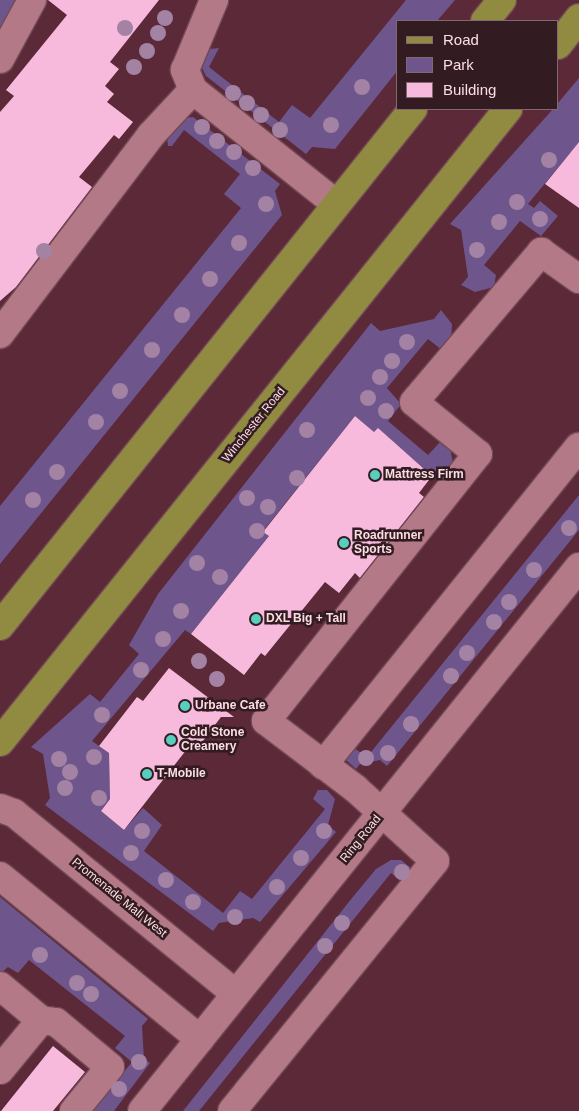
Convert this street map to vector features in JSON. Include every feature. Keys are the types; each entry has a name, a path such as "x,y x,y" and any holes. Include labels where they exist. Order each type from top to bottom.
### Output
{"main road":[{"path":"486,20 502,0"},
{"path":"559,44 579,18"},
{"path":"0,626 335,203 412,110"},
{"name":"Winchester Road","path":"0,742 507,110"}],"street":[{"path":"0,59 32,0"},
{"path":"214,0 185,70 193,90 335,203"},
{"path":"0,334 151,135 193,90"},
{"path":"232,1111 435,861 383,812 266,721 478,454 414,402 541,252 579,279"},
{"path":"323,765 579,448"},
{"name":"Ring Road","path":"142,1111 579,567"},
{"name":"Promenade Mall West","path":"0,808 14,813 236,994"},
{"path":"0,876 200,1039"},
{"path":"0,986 41,1020 56,1022 110,1067 74,1111"},
{"path":"0,1070 41,1020"}],"green space":[{"path":"0,0 19,0 0,35"},
{"path":"406,0 455,0 438,20 396,20 396,73 335,149 312,147 306,154 206,76 202,68 210,49 219,48 209,67 279,122 292,105 310,118"},
{"path":"579,78 579,142 528,204 534,208 540,201 558,216 541,236 520,221 484,265 496,275 494,287 475,292 461,285 468,277 461,230 450,224 552,110 559,110 559,102"},
{"path":"193,117 280,184 275,191 282,215 0,564 0,506 241,208 224,194 240,174 184,130 172,146 168,146 167,137 186,118"},
{"path":"441,310 452,324 451,342 442,350 428,339 387,388 401,404 388,421 428,455 442,440 450,448 454,468 443,485 378,429 374,432 355,416 263,531 269,536 191,634 185,630 92,741 109,753 110,799 101,811 124,830 143,808 162,825 144,851 223,913 240,891 252,899 325,809 313,799 318,790 327,790 335,799 328,825 336,832 260,922 253,918 219,923 213,931 45,805 50,798 43,754 31,747 90,694 100,702 139,654 129,645 158,594 371,323 380,331 434,319"},
{"path":"579,495 579,530 387,766 380,760 360,764 356,769 345,759 347,754 354,748 367,757"},
{"path":"391,860 401,860 412,869 403,883 391,873 199,1111 183,1111 376,869"},
{"path":"0,897 148,1019 142,1026 144,1059 150,1063 114,1111 92,1111 132,1062 115,1048 125,1036 29,960 18,973 8,967 0,974"}],"building":[{"path":"48,0 159,0 110,62 119,69 105,86 114,94 107,102 133,122 119,139 114,135 79,177 92,187 16,287 0,301 0,112 14,96 6,90 67,15"},
{"path":"579,142 579,208 545,184"},
{"path":"355,416 374,432 378,428 432,476 419,493 424,497 360,578 355,573 339,593 325,582 265,656 261,653 244,675 191,634 269,536 263,532"},
{"path":"169,668 234,717 221,717 200,745 194,740 124,830 101,811 110,799 109,753 99,746 137,697 143,701"},
{"path":"53,1046 85,1072 53,1111 1,1111"}],"place":[{"name":"Mattress Firm","path":"375,475"},
{"name":"Roadrunner Sports","path":"344,543"},
{"name":"DXL Big + Tall","path":"256,619"},
{"name":"Urbane Cafe","path":"185,706"},
{"name":"Cold Stone Creamery","path":"171,740"},
{"name":"T-Mobile","path":"147,774"}]}
